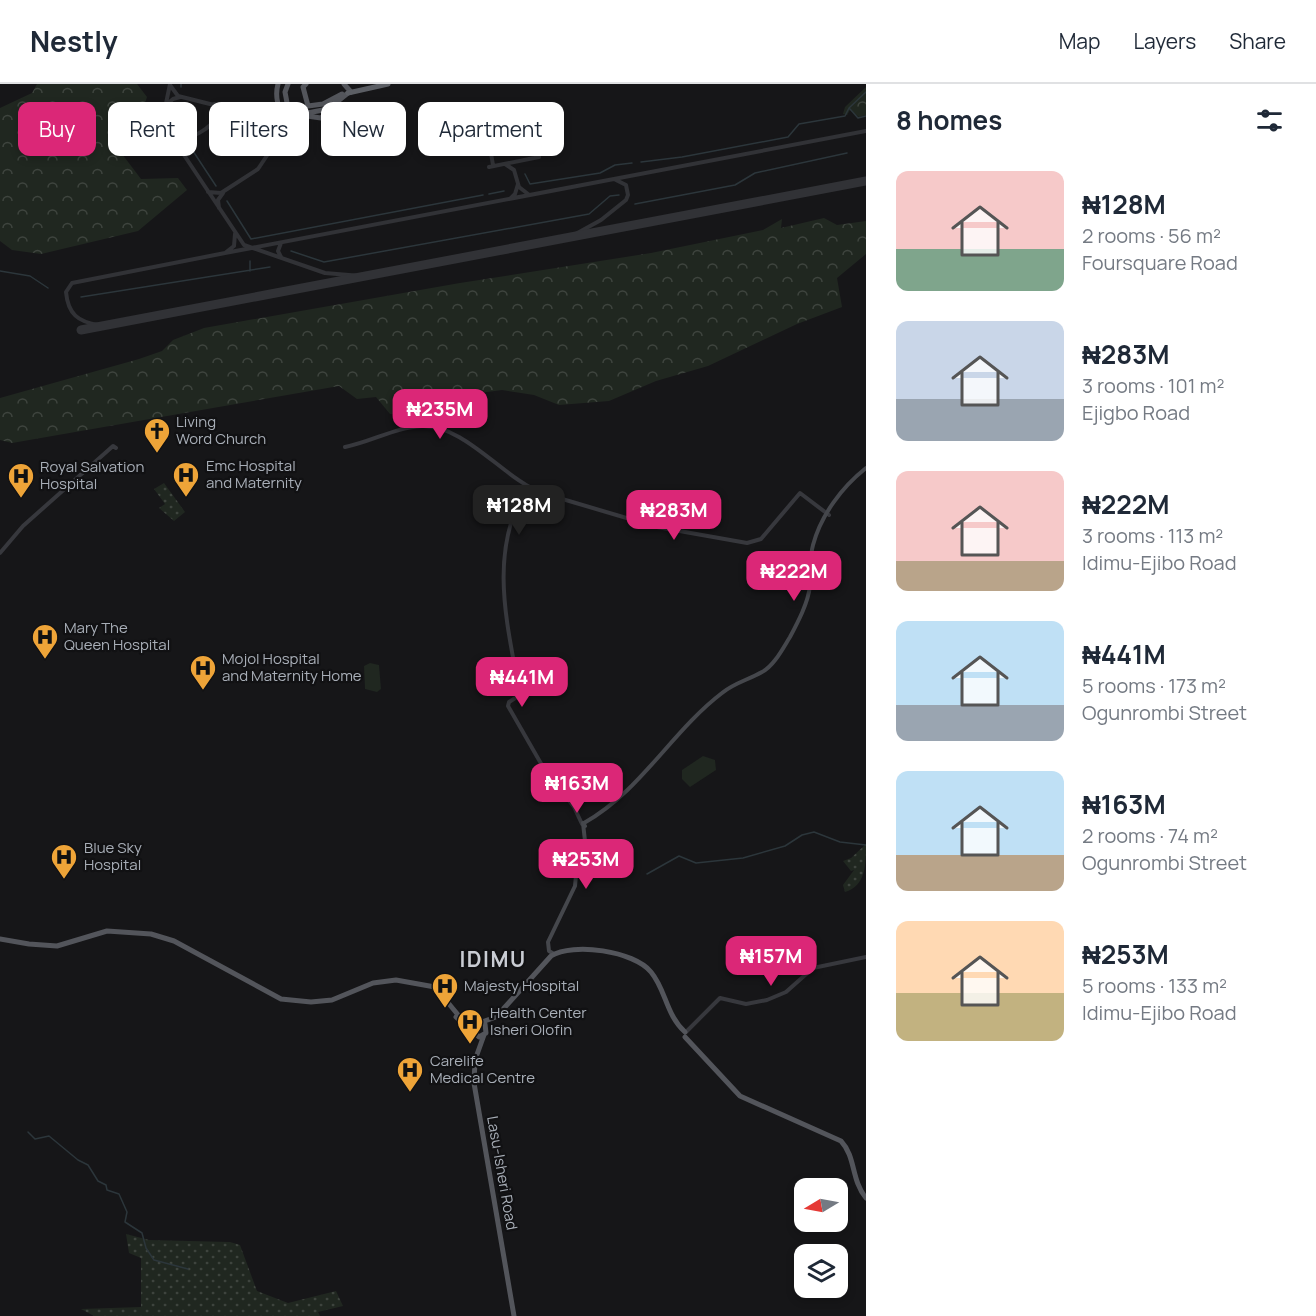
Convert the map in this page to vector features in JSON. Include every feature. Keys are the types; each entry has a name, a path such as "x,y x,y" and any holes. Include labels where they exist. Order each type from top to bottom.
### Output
{"highway":[{"path":"344,93 388,84"}],"main road":[{"path":"278,84 279,102"},
{"path":"287,102 285,92 288,84"},
{"path":"306,84 303,87 308,106 323,104 344,93"},
{"path":"309,113 333,106 344,93"},
{"path":"584,825 639,783 672,743 716,699 734,686 763,674 772,665 791,638 810,596 814,548 828,514 849,485 866,469"},
{"path":"554,954 549,951 548,942 574,890 577,866 585,841 584,825"},
{"path":"548,959 547,942 574,885 576,864 584,841 584,825"},
{"path":"0,940 53,948 104,933 120,932 167,940 280,1001 327,1003 383,982 416,984 439,990 459,1016 480,1021"},
{"path":"473,1034 473,1024 496,1017 554,954 568,949 606,951 643,965 653,974 670,1013 695,1045 743,1098 841,1141 849,1154 855,1181 866,1197"},
{"path":"416,984 437,992 454,1016 473,1034 485,1033 551,958 558,954 575,951 609,953 647,970 668,1013 744,1096 843,1140 851,1154 857,1181 866,1197"},
{"path":"480,1021 485,1033"},
{"name":"Lasu-Isheri Road","path":"479,1125 474,1073 485,1033"},
{"name":"Lasu-Isheri Road","path":"473,1034 477,1045 471,1081 513,1316"}],"street":[{"path":"345,447 416,427 442,429 459,438 526,487 657,528 751,543 761,539 800,493 828,514"},
{"path":"0,552 22,526 112,446 116,448"},
{"path":"526,487 518,501 507,538 502,567 520,694 509,702 508,706 543,767 569,800 584,825"},
{"path":"686,1033 720,998 748,1004 767,1000 786,992 813,968 866,957"}],"green space":[{"path":"37,84 137,84 147,97 145,102 108,102 108,156 124,156 141,179 178,178 187,190 138,231 41,254 12,250 0,241 0,108 32,93"},
{"path":"866,87 866,115 859,117 850,110 847,115 843,114 845,107"},
{"path":"824,218 837,225 866,221 866,254 837,278 842,307 797,324 708,366 656,381 609,401 559,405 534,395 502,390 426,400 408,415 390,414 376,397 357,399 339,386 12,443 0,440 0,398 139,359 162,351 173,340 204,328 460,283 651,253 763,230 782,219 781,228"},
{"path":"164,483 185,512 174,521 159,508 165,504 154,489"},
{"path":"370,663 379,665 381,689 377,692 365,689 364,666"},
{"path":"703,756 715,760 716,770 690,787 682,779 682,770"},
{"path":"866,844 865,866 861,879 857,885 845,892 843,885 854,870 851,871 843,861 851,858"},
{"path":"126,1234 149,1240 230,1242 240,1245 257,1291 288,1303 336,1291 343,1306 318,1312 320,1316 94,1316 81,1309 141,1307 141,1258 129,1253"}],"waterway":[{"path":"641,162 682,157 788,137 799,124 845,116 849,108 866,92"},
{"path":"850,109 858,118 866,116"},
{"path":"635,204 735,185 755,173 847,153"},
{"path":"196,156 216,186"},
{"path":"525,174 530,184 600,173 615,165 632,163"},
{"path":"489,194 504,191"},
{"path":"227,201 251,239 483,195"},
{"path":"291,251 324,262 589,214 610,196 619,195"},
{"path":"250,261 250,271"},
{"path":"81,297 270,267"},
{"path":"0,271 30,276 48,288"},
{"path":"647,874 679,856 696,863 743,858 785,846 802,835 814,832 840,842 866,845"},
{"path":"28,1132 35,1139 49,1136 78,1160 88,1165 98,1181 106,1185 107,1190 119,1194 127,1212 125,1222 142,1233 146,1248 154,1260 188,1269"}],"taxiway":[{"path":"170,84 164,113 168,131 244,245 325,273 361,276"},
{"path":"170,85 178,96 214,105 219,113 207,128 197,134"},
{"path":"170,102 180,97"},
{"path":"235,234 234,246 225,253 866,131"},
{"path":"208,192 221,193 258,169 267,156"},
{"path":"491,156 493,165"},
{"path":"489,167 539,157"},
{"path":"505,164 514,170 519,187 528,194"},
{"path":"572,236 601,220 626,200 628,195 626,185 616,180"},
{"path":"511,198 518,184"},
{"path":"219,208 218,200 223,193"},
{"path":"281,243 278,251 281,257"},
{"path":"99,325 85,322 75,316 69,306 66,292 72,283 225,253"}],"runway":[{"path":"81,330 866,181"}],"place":[{"name":"Living Word Church","path":"157,454"},
{"name":"Emc Hospital and Maternity","path":"186,498"},
{"name":"Royal Salvation Hospital","path":"21,499"},
{"name":"Mary The Queen Hospital","path":"45,660"},
{"name":"Mojol Hospital and Maternity Home","path":"203,691"},
{"name":"Blue Sky Hospital","path":"64,880"},
{"name":"Majesty Hospital","path":"445,1009"},
{"name":"Health Center Isheri Olofin","path":"470,1045"},
{"name":"Carelife Medical Centre","path":"410,1093"}],"district":[{"name":"IDIMU","path":"493,960"}]}
